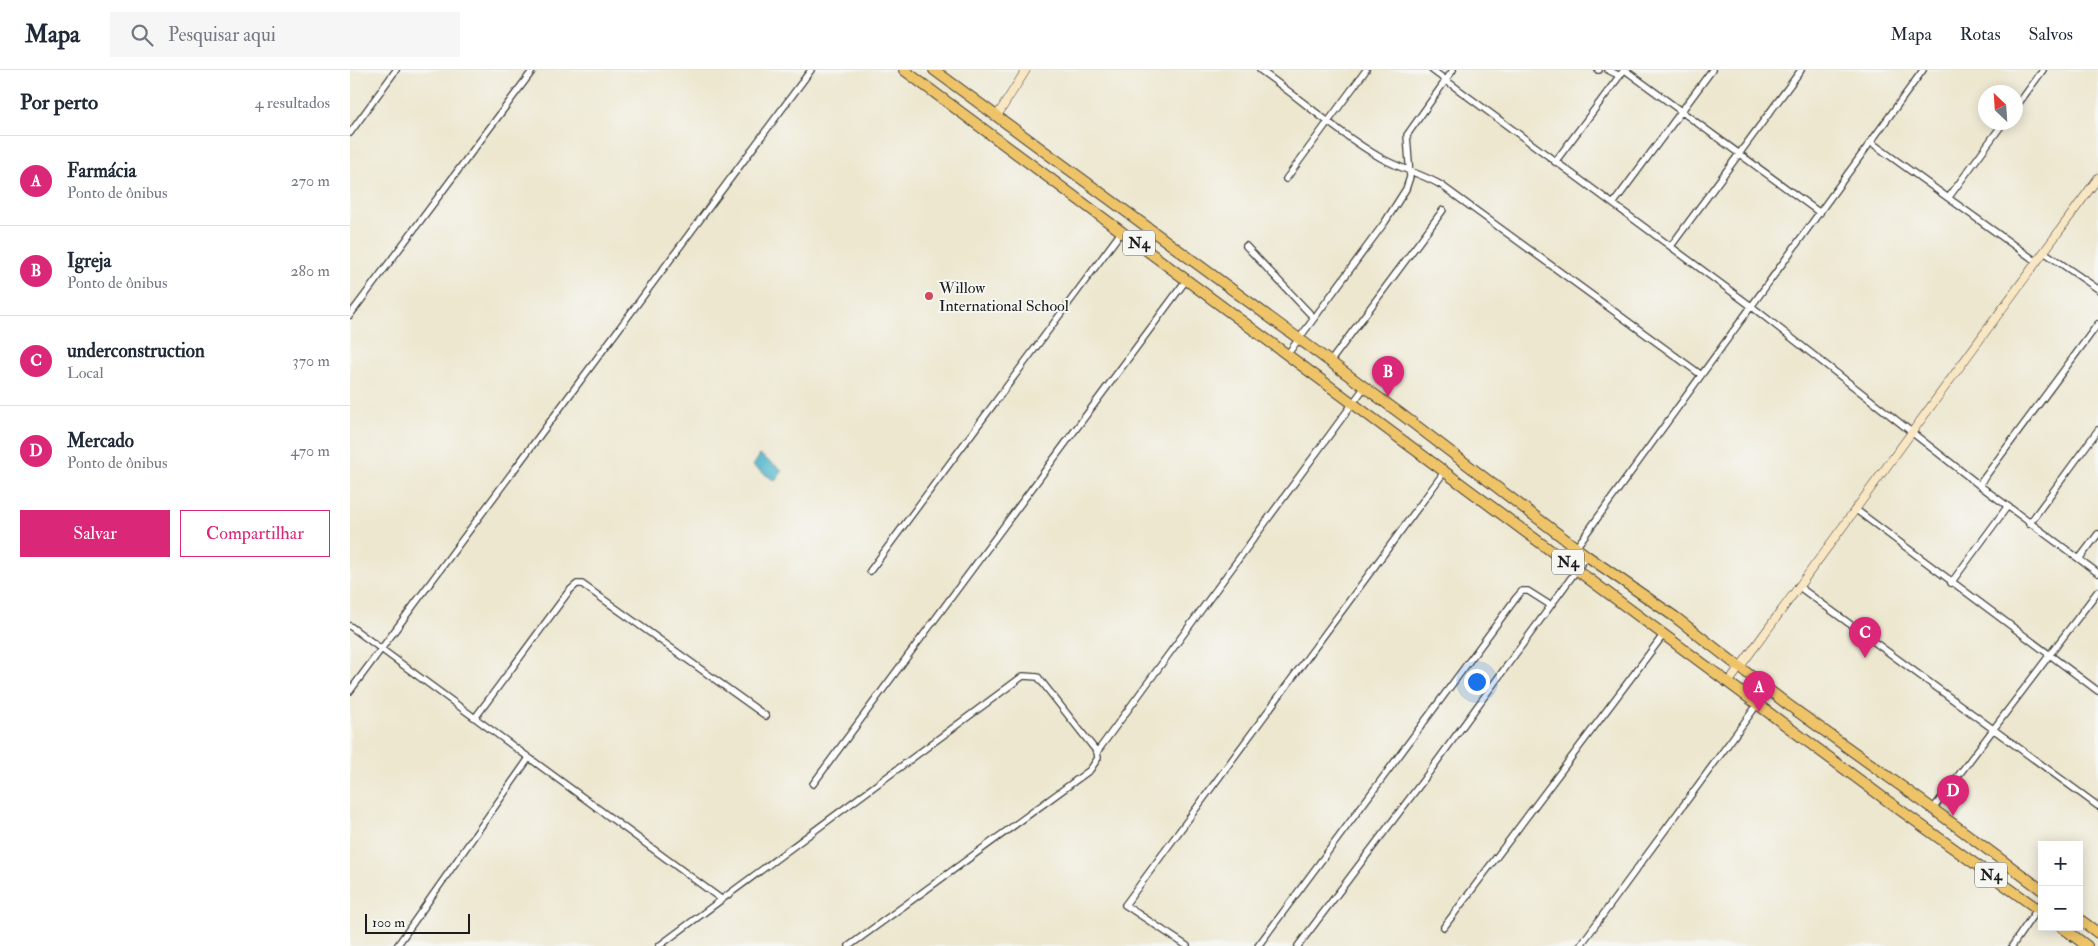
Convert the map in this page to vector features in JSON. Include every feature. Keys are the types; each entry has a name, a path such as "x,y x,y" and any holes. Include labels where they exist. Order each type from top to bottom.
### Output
{"highway":[{"name":"N4","path":"904,70 1729,682 2038,907"},
{"name":"N4","path":"934,70 1330,362 1587,556 1675,617 1741,666 1768,690 2038,887"},
{"path":"2083,922 2098,933"},
{"path":"2067,931 2087,946"}],"street":[{"path":"350,133 396,70"},
{"path":"350,315 533,70"},
{"path":"350,691 811,70"},
{"path":"997,116 1026,70"},
{"path":"1260,70 1328,122 1383,159 1428,177 1441,185 1700,374"},
{"path":"1286,179 1366,70"},
{"path":"1432,70 1751,306 2029,524 2098,573"},
{"path":"1287,355 1385,222 1406,189 1409,171 1407,135 1453,70"},
{"path":"1608,70 1620,76"},
{"path":"1555,162 1624,70 1820,213"},
{"path":"1613,204 1712,70"},
{"path":"1671,246 1801,70"},
{"path":"2023,97 2043,70"},
{"path":"1567,560 1700,374 1872,143 1920,71"},
{"path":"1949,197 1998,130"},
{"path":"1872,143 2037,262"},
{"path":"1729,682 2098,178"},
{"path":"1330,362 1443,210"},
{"path":"870,571 1122,231"},
{"path":"1246,246 1314,318"},
{"path":"2044,252 2098,289"},
{"path":"813,784 1187,279"},
{"path":"1979,485 2098,324"},
{"path":"1097,752 1364,388"},
{"path":"2029,524 2098,430"},
{"path":"1187,946 1126,905 1445,471"},
{"path":"1951,583 2007,507"},
{"path":"1855,509 1951,583 2098,691"},
{"path":"2079,559 2098,534"},
{"path":"1298,946 1422,782 1587,556"},
{"path":"475,718 569,591 577,584 582,584 766,716"},
{"path":"1798,586 2098,806"},
{"path":"1258,946 1516,598 1522,592 1528,591 1550,605"},
{"path":"1933,809 2098,591"},
{"path":"350,626 721,899"},
{"path":"1444,927 1664,634"},
{"path":"659,946 1023,676 1038,677 1097,752 1098,758 1090,770 949,875 849,946"},
{"path":"1580,946 1768,690"},
{"path":"397,946 529,758"},
{"path":"2012,946 2038,911"}],"water":[{"path":"760,455 782,470 775,481 753,466"}],"place":[{"name":"Willow International School","path":"929,296"},
{"name":"Igreja","path":"1388,397"},
{"name":"underconstruction","path":"1865,658"},
{"name":"Farmácia","path":"1759,712"},
{"name":"Mercado","path":"1953,816"}]}
